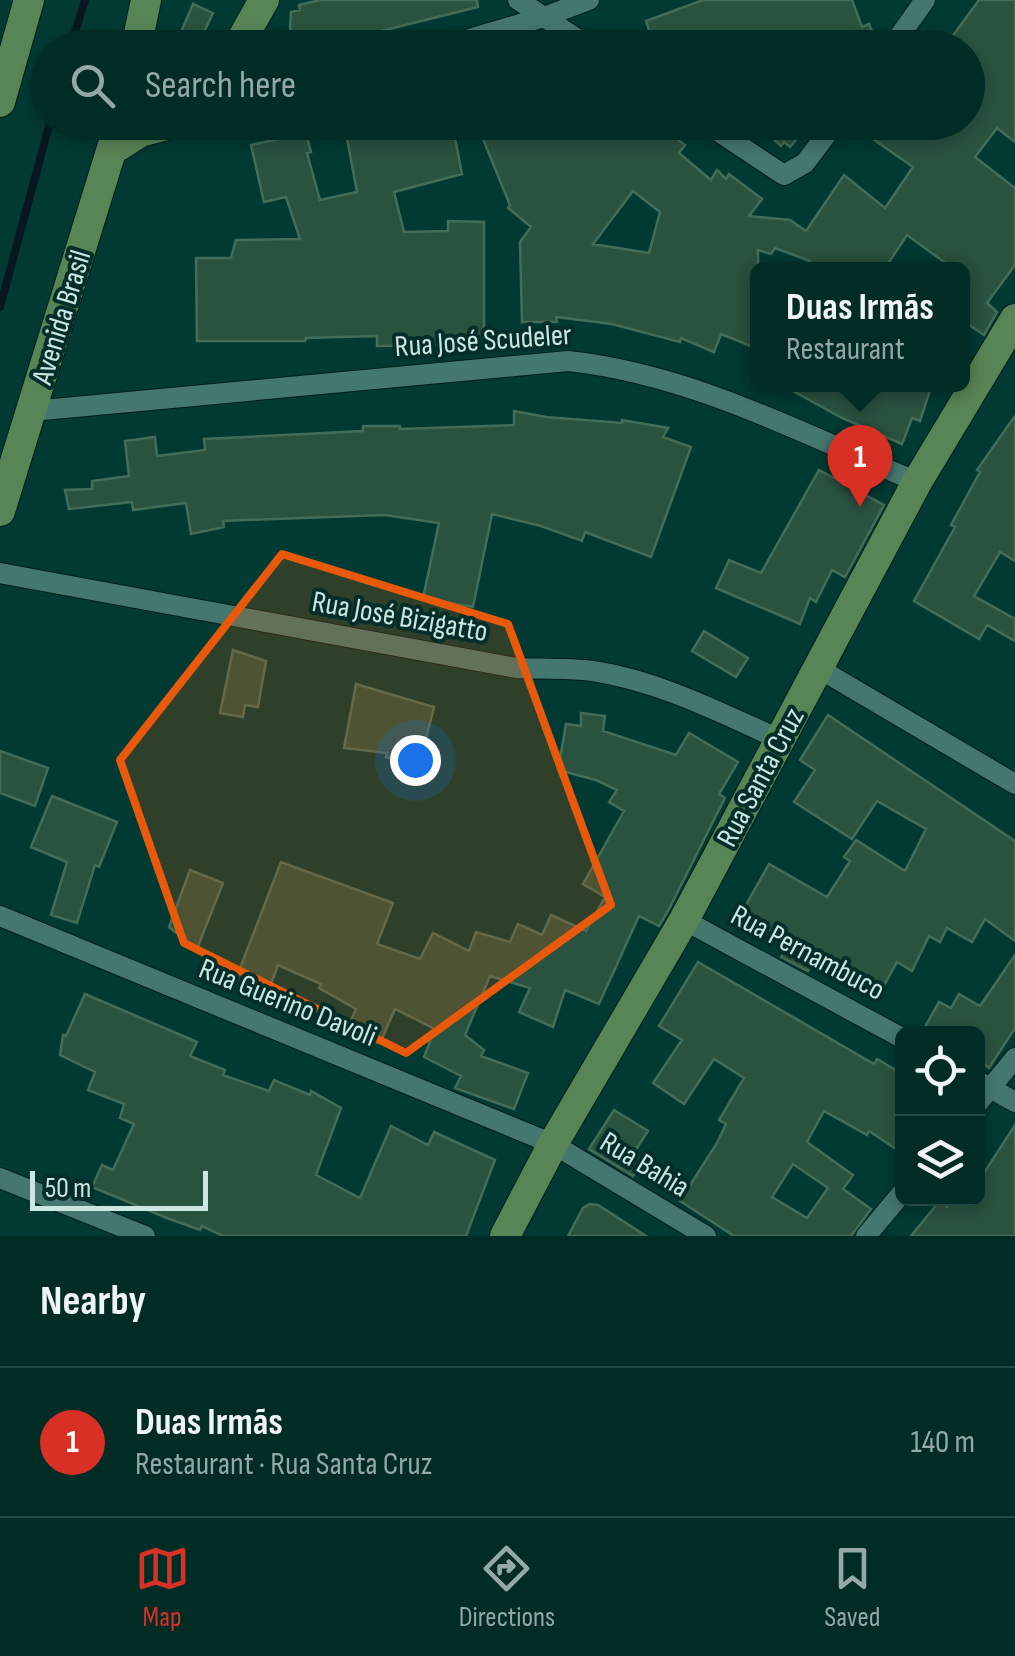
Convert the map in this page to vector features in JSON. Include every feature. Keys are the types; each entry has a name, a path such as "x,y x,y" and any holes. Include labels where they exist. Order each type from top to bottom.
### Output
{"street":[{"path":"0,102 28,0"},
{"path":"140,30 146,0"},
{"path":"247,30 264,0"},
{"path":"518,0 563,30"},
{"path":"500,30 589,0"},
{"path":"903,30 925,0"},
{"name":"Avenida Brasil","path":"0,511 116,140"},
{"path":"731,140 784,175 805,163 822,140"},
{"name":"Rua Santa Cruz","path":"506,1236 553,1144 684,920 917,482 1015,319"},
{"name":"Rua José Scudeler","path":"32,411 568,361 609,365 662,378 738,405 917,482"},
{"name":"Rua José Bizigatto","path":"0,573 516,668 593,671 700,703 781,740"},
{"path":"818,668 1015,784"},
{"name":"Rua Guerino Davoli","path":"0,916 553,1144"},
{"name":"Rua Pernambuco","path":"684,920 895,1034"},
{"path":"985,1087 1015,1058"},
{"path":"985,1091 1015,1102"},
{"name":"Rua Bahia","path":"553,1144 706,1236"},
{"path":"0,1178 145,1236"},
{"path":"866,1236 895,1201"}],"highlighted area":[{"path":"282,554 508,624 611,905 406,1053 184,943 120,760"}],"building":[{"path":"320,0 477,0 478,7 385,30 291,30 291,12 300,10 299,5"},
{"path":"703,0 852,0 862,27 869,24 872,30 649,30 646,21"},
{"path":"979,0 1015,0 1015,142 997,128 975,157 1015,188 1015,265 987,303 997,312 984,335 970,325 970,262 944,262 907,235 889,262 810,262 775,248 771,254 758,250 758,262 750,262 750,346 721,334 714,352 681,338 680,342 612,324 556,317 557,322 522,322 520,242 531,227 508,208 483,140 678,140 685,145 679,153 711,180 717,170 726,179 729,174 762,199 749,216 790,220 806,231 844,175 885,208 913,167 874,140 985,140 985,30 957,30","holes":["633,191 660,212 649,253 593,244"]},
{"path":"193,4 213,13 205,30 182,30"},
{"path":"308,140 311,152 307,153 320,200 357,192 347,140 455,140 462,174 394,192 404,232 448,231 448,221 484,222 484,339 449,339 449,345 377,346 377,336 197,341 196,258 231,258 236,240 300,239 286,197 264,202 251,145"},
{"path":"774,140 796,140 790,147 784,142 781,146"},
{"path":"795,392 929,392 920,421 912,418 902,444"},
{"path":"514,411 668,428 663,437 691,447 651,557 585,532 582,541 492,514 473,607 423,598 439,523 385,515 244,520 223,521 224,527 191,534 186,503 133,510 132,502 69,509 65,490 92,489 92,481 129,476 125,441 155,437 157,456 205,450 204,439 363,431 363,426 400,429 514,425"},
{"path":"1015,416 1015,561 1000,552 974,596 1015,619 1015,641 987,625 979,639 914,601 955,527 951,525 980,472 977,470"},
{"path":"819,470 884,505 845,577 832,570 816,602 810,598 800,624 716,588 729,560 761,573"},
{"path":"704,631 748,658 736,677 692,651"},
{"path":"233,650 266,661 258,707 245,705 243,717 220,713"},
{"path":"356,684 434,707 419,766 386,757 387,753 344,748"},
{"path":"581,713 605,716 603,731 676,755 689,733 738,762 719,794 725,798 668,911 659,926 639,916 599,1004 565,990 553,1027 519,1012 530,988 490,976 465,1035 484,1050 481,1056 528,1073 514,1109 455,1088 461,1076 424,1057 435,1029 395,1009 380,1043 368,1041 348,1027 356,1009 319,988 321,984 278,965 266,997 234,984 281,862 393,903 377,944 420,959 433,933 469,951 476,932 510,942 518,924 542,935 551,915 586,931 605,897 583,884 624,811 609,802 617,790 558,770 566,724 581,726"},
{"path":"828,715 1015,841 1015,941 985,919 972,942 947,928 940,942 929,936 912,971 897,962 876,1000 813,960 808,971 781,957 789,941 751,920 746,905 769,864 827,897 850,861 844,857 856,840 905,871 926,829 877,801 852,839 794,802 815,770 800,760"},
{"path":"0,751 48,768 35,806 0,793"},
{"path":"52,796 117,822 99,867 95,865 77,923 51,915 67,862 31,847"},
{"path":"190,870 223,883 197,949 169,927"},
{"path":"1015,955 1015,1028 989,1068 985,1065 985,1026 926,1026 939,1002 951,1008 959,994 980,1006"},
{"path":"698,962 874,1064 877,1059 895,1070 895,1148 869,1131 867,1135 824,1111 807,1142 853,1175 843,1189 871,1209 851,1236 734,1236 680,1201 717,1143 726,1124 719,1120 744,1078 714,1059 684,1104 653,1083 682,1040 659,1026","holes":["793,1164 828,1188 807,1218 772,1197"]},
{"path":"85,994 197,1042 190,1056 225,1070 223,1075 269,1091 274,1080 310,1095 311,1091 341,1108 316,1175 360,1198 391,1126 428,1145 434,1132 495,1160 466,1236 223,1236 92,1187 102,1165 113,1170 134,1124 120,1118 124,1104 88,1090 95,1072 60,1055 63,1035 66,1036"},
{"path":"614,1110 648,1131 633,1154 643,1160 633,1176 589,1149"},
{"path":"1015,1125 1015,1236 911,1236 936,1206 985,1206 985,1171"},
{"path":"598,1205 646,1236 568,1236 583,1208"}],"waterway":[{"path":"76,30 85,0"},
{"path":"0,307 45,140"}],"place":[{"name":"Duas Irmãs","path":"860,507"}]}
